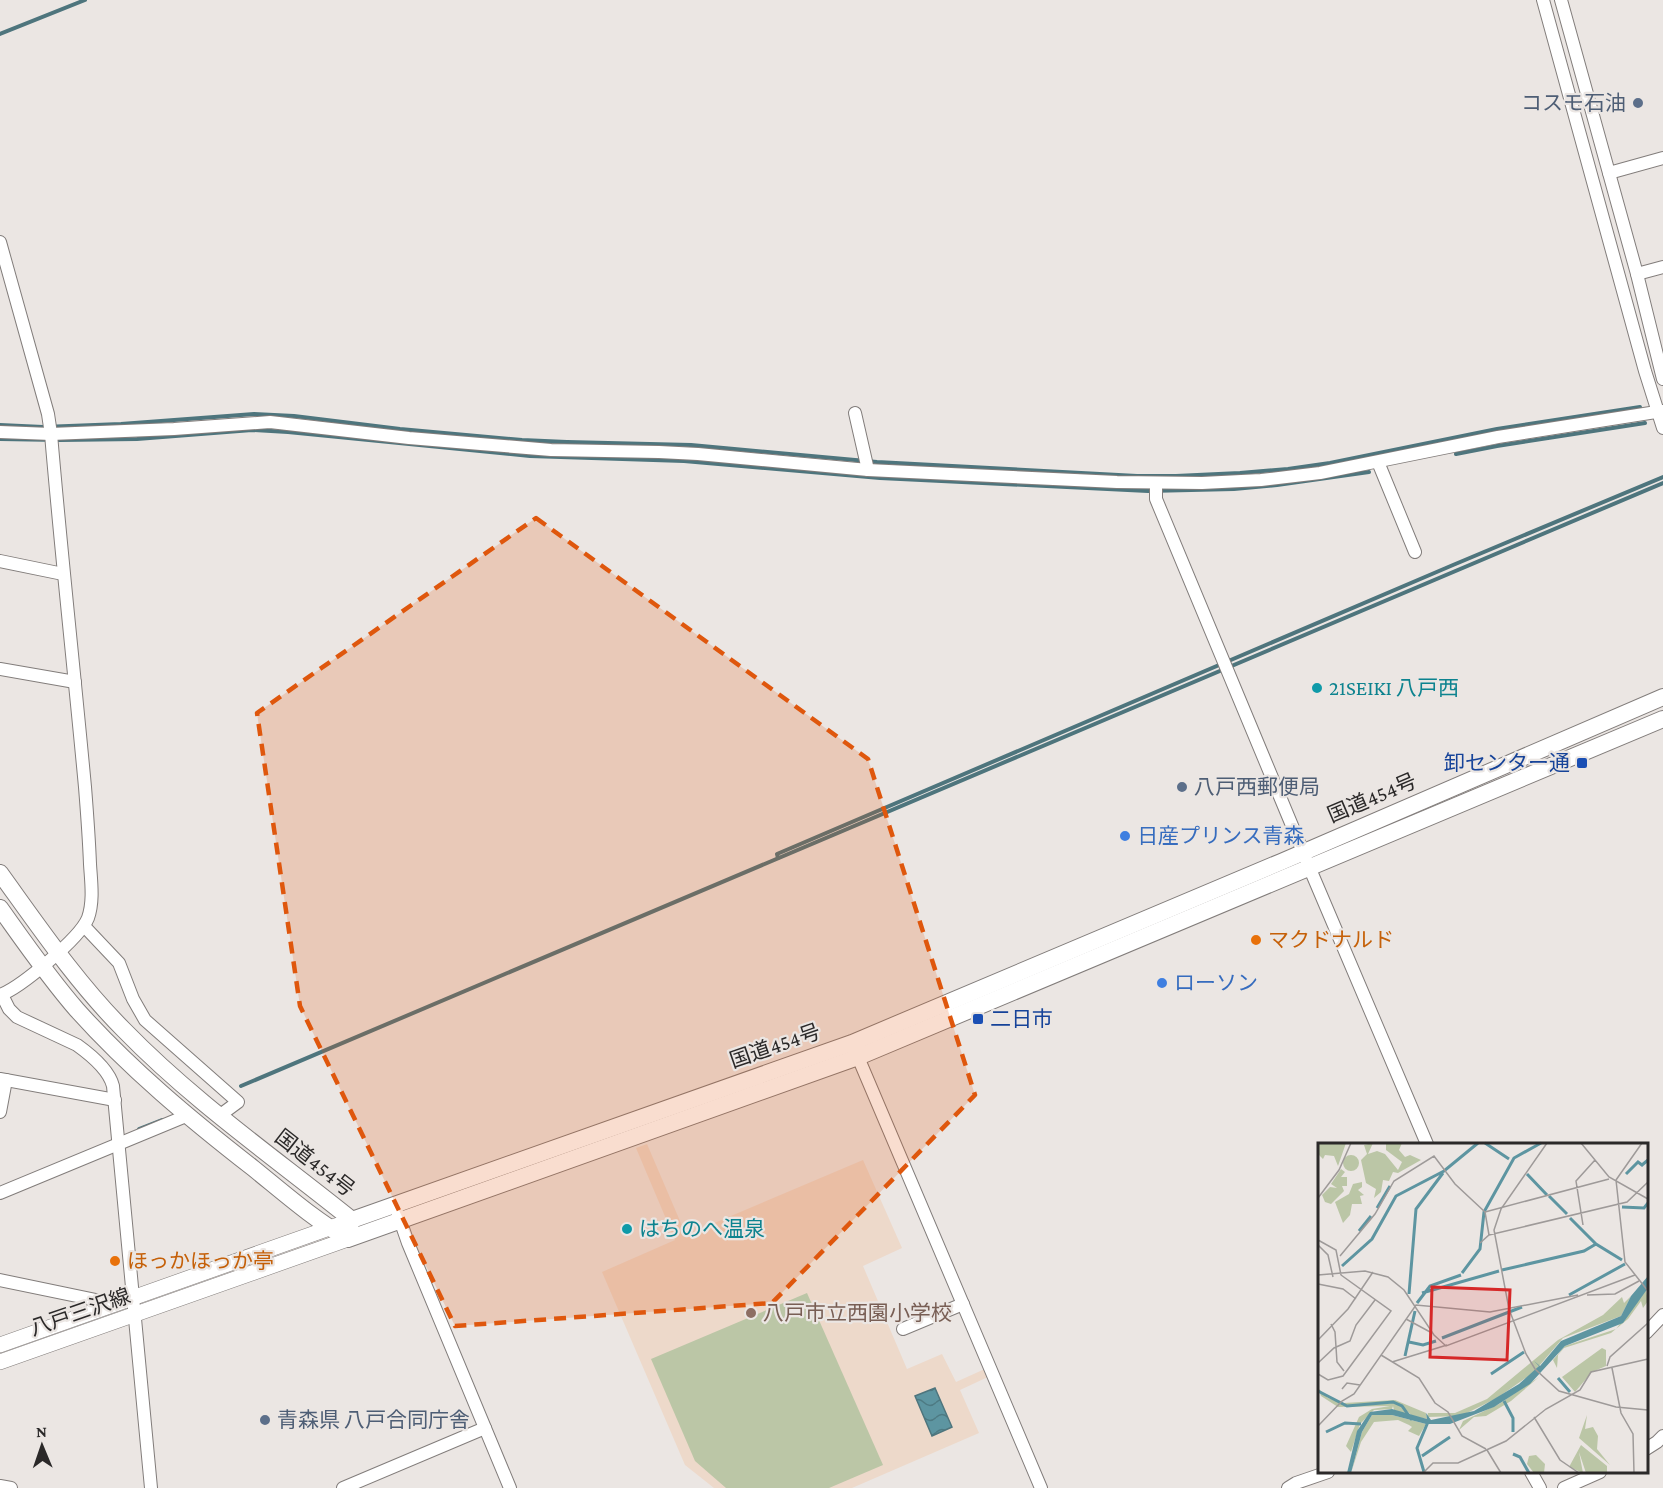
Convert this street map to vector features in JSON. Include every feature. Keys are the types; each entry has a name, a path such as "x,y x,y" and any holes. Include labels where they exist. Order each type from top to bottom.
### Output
{"highway":[{"name":"国道454号","path":"0,873 58,952 123,1030 219,1116 352,1220 855,1050 1303,852 1663,697"},
{"name":"国道454号","path":"0,908 77,1010 134,1070 186,1116 293,1201 348,1239 855,1050 1309,868 1663,719"}],"main road":[{"name":"八戸三沢線","path":"0,1344 352,1220"},
{"path":"348,1239 352,1220"},
{"name":"八戸三沢線","path":"0,1362 348,1239"}],"street":[{"path":"1543,0 1663,428"},
{"path":"1561,0 1637,274 1663,379"},
{"path":"1609,173 1663,158"},
{"path":"0,242 48,414 51,434 88,822 92,888 88,917 84,926 42,966 20,984 1,995 16,1017 77,1045 111,1077 151,1488"},
{"path":"1637,274 1663,267"},
{"path":"0,432 51,434 270,422 409,438 551,450 698,454 868,470 1156,484 1261,480 1320,473 1498,437 1660,411"},
{"path":"855,413 868,470"},
{"path":"1378,462 1415,552"},
{"path":"1156,484 1156,499 1309,868 1427,1143"},
{"path":"0,561 63,574"},
{"path":"0,669 75,682"},
{"path":"84,926 119,963 145,1020 238,1102 219,1116"},
{"path":"855,1050 1041,1488"},
{"path":"0,1112 3,1079 115,1100"},
{"path":"0,1192 186,1116"},
{"path":"394,1205 510,1488"},
{"path":"0,1280 96,1300 103,1308"},
{"path":"903,1329 963,1304"},
{"path":"1648,1332 1663,1315"},
{"path":"343,1488 485,1428"},
{"path":"1648,1448 1663,1436"},
{"path":"1288,1488 1325,1473"},
{"path":"1532,1473 1540,1488"},
{"path":"1564,1488 1598,1473"},
{"path":"0,1486 12,1488"}],"highlighted area":[{"path":"536,518 868,759 975,1095 772,1303 455,1326 300,1006 257,713"}],"shaded area":[{"name":"八戸市立西園小学校","path":"647,1144 686,1235 863,1160 902,1248 863,1266 907,1369 942,1354 956,1382 987,1368 990,1376 960,1390 979,1433 852,1488 714,1488 685,1465 602,1272 675,1240 636,1148"}],"green space":[{"path":"807,1293 883,1465 829,1488 726,1488 695,1461 651,1359"}],"water":[{"path":"935,1388 952,1427 932,1436 915,1396"}],"waterway":[{"path":"0,34 85,0"},
{"path":"0,425 43,427 121,424 254,414 294,416 400,429 522,440 691,445 877,462 1137,476 1176,476 1288,469 1330,463 1497,429 1640,407"},
{"path":"1456,454 1645,423"},
{"path":"0,439 137,439 252,430 530,456 684,461 880,478 1148,491 1234,489 1369,472"},
{"path":"778,858 777,854 1663,477"},
{"path":"241,1086 1663,483"},
{"path":"139,1129 162,1120"}],"place":[{"name":"コスモ石油","path":"1638,103"},
{"name":"21SEIKI 八戸西","path":"1317,688"},
{"name":"卸センター通","path":"1582,763"},
{"name":"八戸西郵便局","path":"1182,787"},
{"name":"日産プリンス青森","path":"1125,836"},
{"name":"マクドナルド","path":"1256,940"},
{"name":"ローソン","path":"1162,983"},
{"name":"二日市","path":"978,1019"},
{"name":"はちのへ温泉","path":"627,1229"},
{"name":"ほっかほっか亭","path":"115,1261"},
{"name":"八戸市立西園小学校","path":"751,1313"},
{"name":"青森県 八戸合同庁舎","path":"265,1420"}]}
